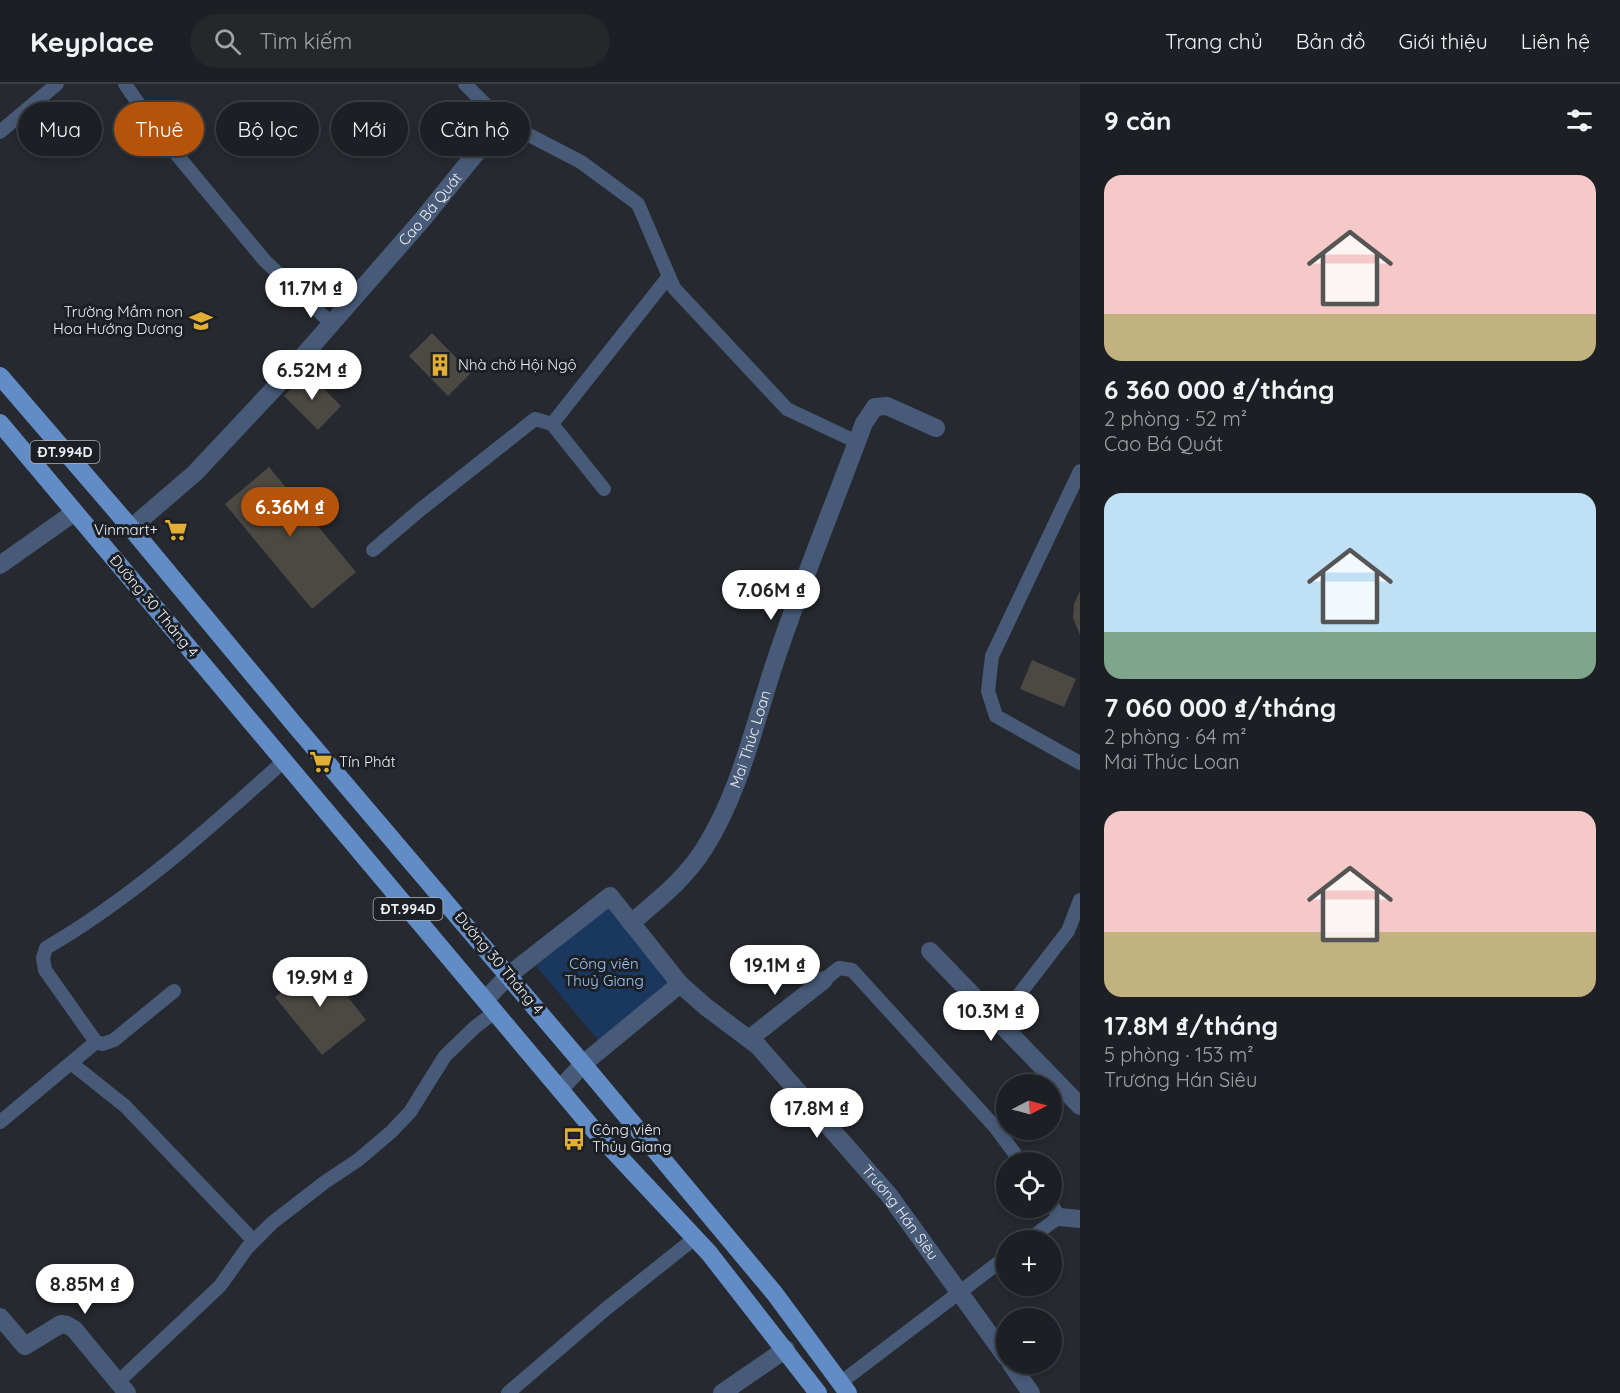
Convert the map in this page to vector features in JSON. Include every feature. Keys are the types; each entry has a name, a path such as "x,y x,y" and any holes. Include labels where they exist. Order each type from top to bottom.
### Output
{"main road":[{"name":"Đường 30 Tháng 4","path":"0,376 509,975 775,1294 844,1388"},
{"name":"Đường 30 Tháng 4","path":"0,423 594,1130 695,1238 819,1393"},
{"path":"75,512 100,494"},
{"path":"106,550 131,528"}],"street":[{"name":"Cao Bá Quát","path":"131,528 202,465 283,379 422,220 474,156"},
{"name":"Mai Thúc Loan","path":"631,923 683,878 704,849 725,810 739,775 775,660 864,423 874,407 887,406 936,428"},
{"path":"0,565 75,512"},
{"path":"490,1006 509,975 610,896 631,923"},
{"name":"Trương Hán Siêu","path":"631,923 680,984 706,1007 758,1046 889,1195 996,1343"},
{"path":"930,951 1080,1106"},
{"path":"749,1039 824,980"},
{"path":"560,1089 583,1064 680,984"},
{"path":"1062,1213 1080,1219"},
{"path":"0,1317 25,1346 61,1324 74,1329 123,1388"},
{"path":"722,1393 786,1349"},
{"path":"1018,1374 1031,1393"}],"lane":[{"path":"0,132 57,84"},
{"path":"125,84 158,132 265,261 331,322"},
{"path":"465,84 483,102"},
{"path":"530,135 582,162 638,204 674,288 787,409 857,441"},
{"path":"552,424 669,276"},
{"path":"373,550 535,419 552,424 604,489"},
{"path":"1080,471 992,656 988,691 996,716 1080,763"},
{"path":"174,991 114,1040 102,1044 96,1042 45,970 43,958 46,948 69,936 165,866 284,761"},
{"path":"998,1022 1068,932 1080,900"},
{"path":"824,980 839,968 852,970 996,1128 1014,1152"},
{"path":"123,1388 220,1286 254,1241 272,1223 358,1160 391,1132 410,1112 445,1056 475,1027 490,1006"},
{"path":"0,1122 96,1042"},
{"path":"71,1063 125,1106 254,1241"},
{"path":"1037,1230 1048,1218"},
{"path":"508,1393 599,1315 695,1238"},
{"path":"844,1388 996,1265"}],"green space":[{"name":"Công viên Thuỷ Giang","path":"610,904 672,979 598,1040 536,966"}],"building":[{"name":"Nhà chờ Hội Ngộ","path":"432,333 471,373 448,396 409,356"},
{"path":"307,372 341,406 318,430 284,396"},
{"path":"269,467 356,572 312,609 225,504"},
{"path":"1080,591 1080,635 1073,618 1074,604"},
{"path":"1032,660 1076,679 1064,707 1020,689"},
{"path":"319,961 366,1020 322,1055 275,997"}],"place":[{"name":"Trường Mầm non Hoa Hướng Dương","path":"201,321"},
{"name":"Nhà chờ Hội Ngộ","path":"440,365"},
{"name":"Vinmart+","path":"176,530"},
{"name":"Tín Phát","path":"321,762"},
{"name":"Công viên Thủy Giang","path":"574,1139"}]}
